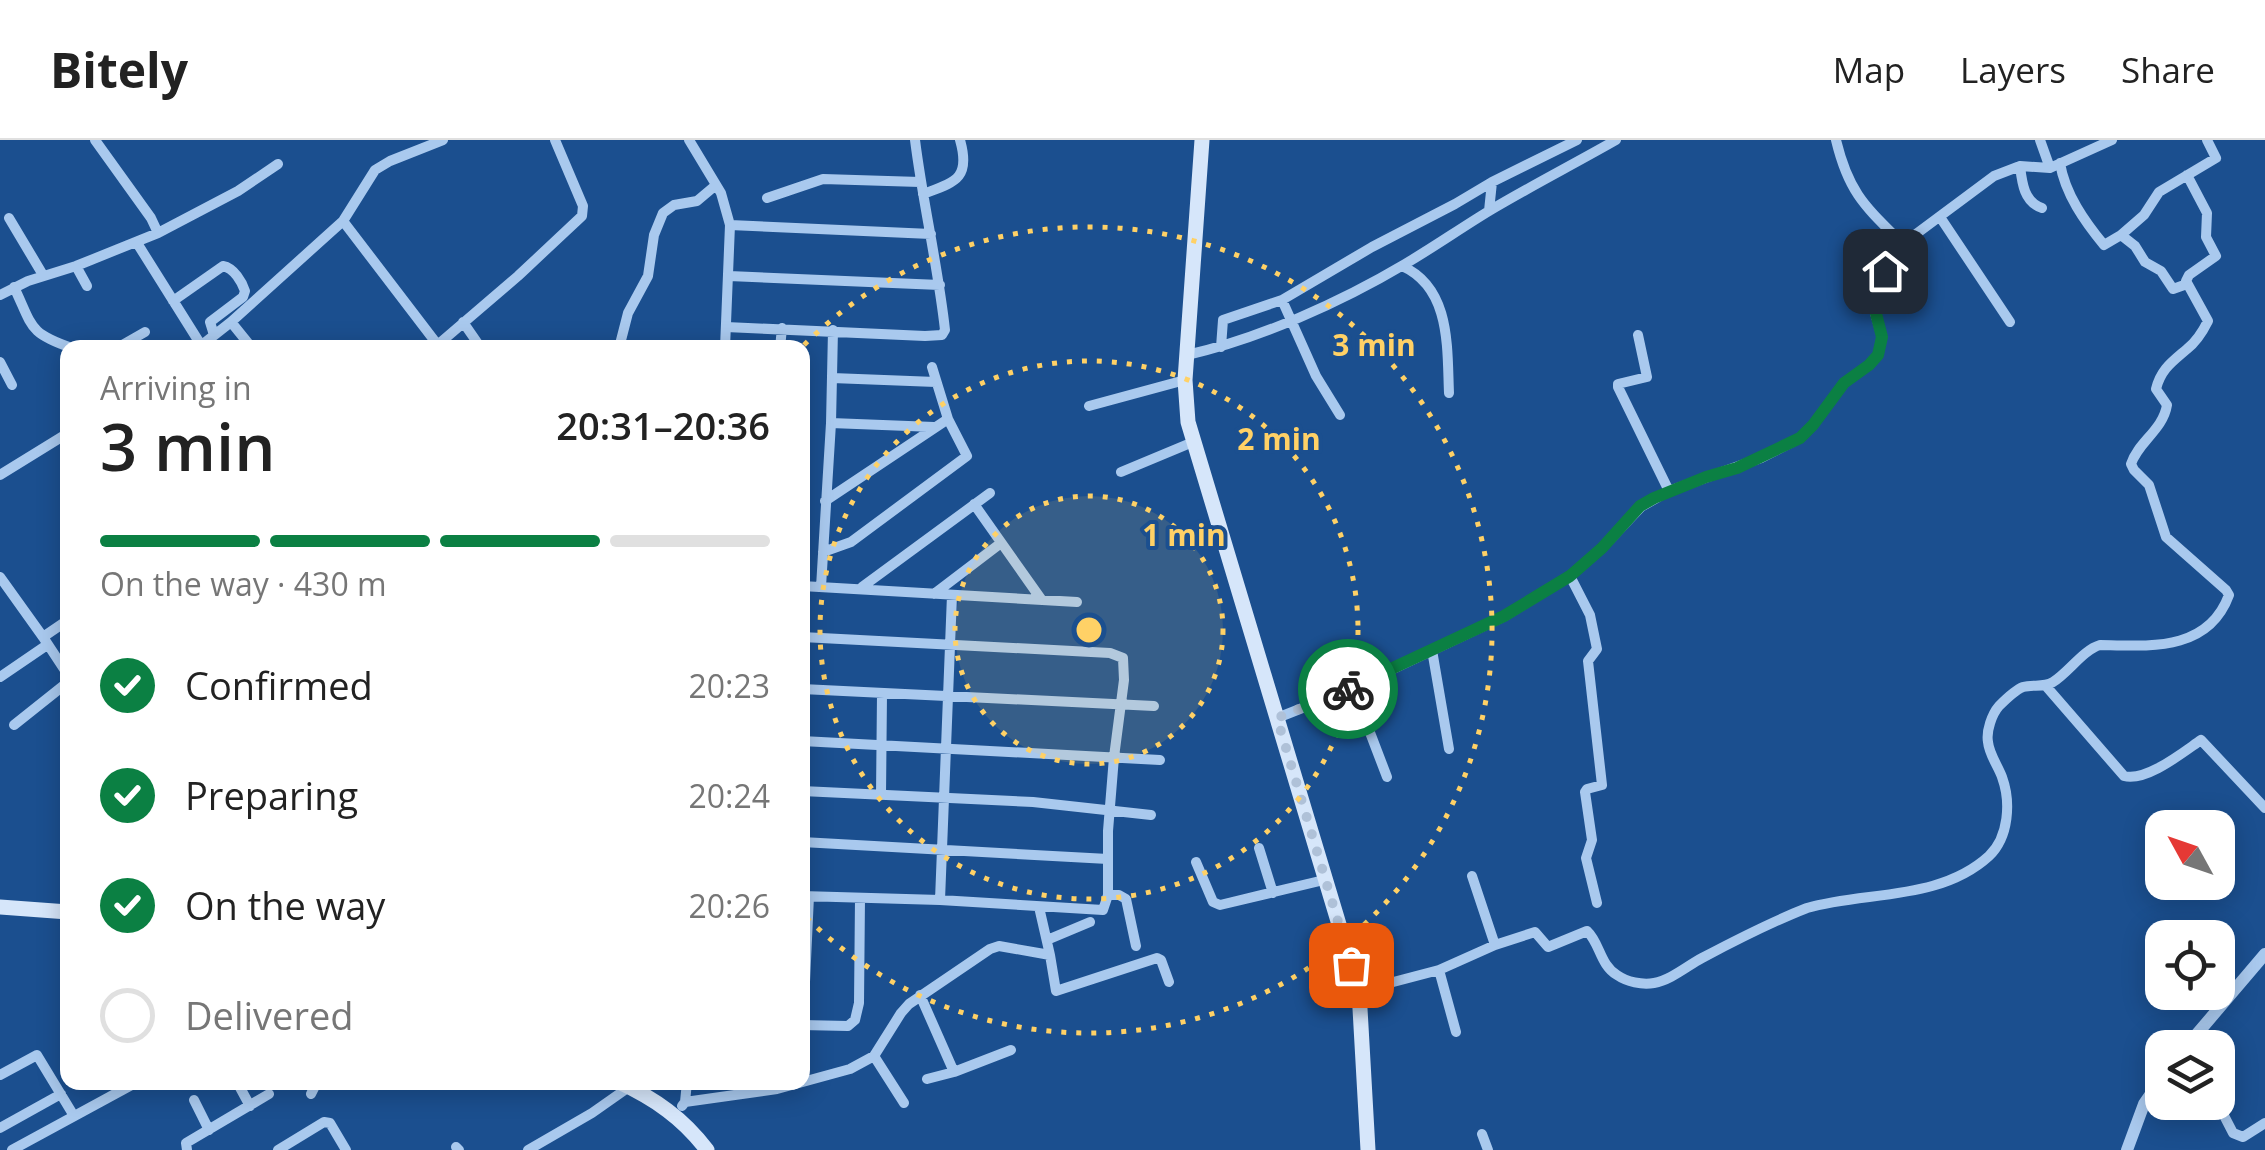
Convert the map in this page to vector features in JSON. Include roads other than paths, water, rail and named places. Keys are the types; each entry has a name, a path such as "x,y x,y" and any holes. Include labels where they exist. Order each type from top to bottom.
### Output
{"main road":[{"path":"1202,140 1186,402 1193,442 1359,991 1368,1150"},
{"path":"0,907 60,911"},
{"path":"636,1090 680,1108 707,1150"}],"street":[{"path":"95,140 158,233"},
{"path":"207,340 343,221 375,170 443,140"},
{"path":"442,340 582,216 582,206 555,140"},
{"path":"689,140 726,206 730,226 725,340"},
{"path":"726,326 941,336 944,330 940,284 915,140"},
{"path":"767,198 822,179 922,188 956,181 961,176 960,140"},
{"path":"1221,347 1221,321 1282,300 1372,247 1577,140"},
{"path":"1186,355 1221,347 1350,293 1616,140"},
{"path":"1836,140 1848,180 1904,246"},
{"path":"2040,140 2074,203 2103,244 2122,235 2159,192 2216,158 2206,140"},
{"path":"1277,718 1353,688 1504,616 1570,576 1640,506 1669,491 1761,458 1800,438 1844,383 1878,355 1882,337 1873,306 1875,284 1920,230 1994,176 2020,166 2055,166 2111,140"},
{"path":"0,295 44,275 138,243 278,164"},
{"path":"2020,166 2028,197 2032,204 2042,208"},
{"path":"1359,991 1438,970 1495,944 1534,932 1544,945 1550,946 1586,932 1592,934 1601,956 1615,974 1629,981 1652,984 1785,916 1824,903 1921,890 1956,877 1985,860 2003,834 2008,795 1988,742 1997,709 2022,688 2051,683 2090,648 2182,642 2212,621 2228,600 2226,590 2166,537 2149,484 2132,464 2135,454 2165,418 2166,405 2156,389 2161,374 2190,348 2208,323 2186,278 2216,256 2206,237 2206,213 2187,175"},
{"path":"1489,212 1492,182"},
{"path":"621,340 628,313 648,276 660,219 668,208 694,202 714,186"},
{"path":"9,218 44,275"},
{"path":"1940,218 2010,322"},
{"path":"343,221 431,340"},
{"path":"730,226 931,234"},
{"path":"2122,235 2145,262 2162,271 2173,289 2187,284"},
{"path":"138,243 196,340"},
{"path":"76,266 87,286"},
{"path":"174,301 224,266 230,268 246,292 210,322 214,335"},
{"path":"1402,266 1423,278 1436,297 1446,334 1450,393"},
{"path":"729,276 940,284"},
{"path":"14,287 34,329 40,336 60,344"},
{"path":"1282,300 1316,376 1340,416"},
{"path":"231,322 246,340"},
{"path":"463,322 475,340"},
{"path":"781,340 782,328"},
{"path":"820,586 833,330"},
{"path":"130,340 144,332"},
{"path":"1638,335 1647,377 1623,381 1618,387 1669,491"},
{"path":"0,362 12,385"},
{"path":"823,552 850,542 966,458 966,450 948,419 932,367"},
{"path":"832,378 936,382"},
{"path":"1089,406 1185,380"},
{"path":"825,501 948,419"},
{"path":"830,423 934,428"},
{"path":"0,475 60,438"},
{"path":"1121,472 1193,442"},
{"path":"861,588 990,493"},
{"path":"974,504 1041,600"},
{"path":"934,594 1001,543"},
{"path":"1570,576 1590,615 1597,650 1588,661 1602,785 1586,789 1592,840 1586,858 1598,903"},
{"path":"0,577 60,665"},
{"path":"810,586 1077,602"},
{"path":"940,900 952,595"},
{"path":"2,672 60,628"},
{"path":"810,638 1124,658 1105,908 1098,912 940,900 810,896"},
{"path":"1432,650 1448,749"},
{"path":"2045,685 2124,776 2135,778 2147,773 2201,740 2265,808"},
{"path":"14,724 60,686"},
{"path":"1353,688 1387,777"},
{"path":"810,690 1154,706"},
{"path":"881,795 882,694"},
{"path":"810,741 1160,760"},
{"path":"810,791 944,797 1151,815"},
{"path":"810,842 1108,860"},
{"path":"1259,848 1273,893"},
{"path":"1196,862 1216,904 1324,880"},
{"path":"1472,876 1495,944"},
{"path":"1108,895 1126,899 1136,946"},
{"path":"810,1025 848,1026 854,1020 859,1003 860,898"},
{"path":"1039,907 1056,991 1157,958 1169,982"},
{"path":"1047,940 1090,922"},
{"path":"810,1080 834,1075 874,1056 905,1008 990,949 999,946 1050,955"},
{"path":"2200,1030 2265,954"},
{"path":"1438,970 1456,1032"},
{"path":"920,996 954,1072"},
{"path":"927,1079 1011,1050"},
{"path":"0,1074 36,1054 74,1116"},
{"path":"874,1056 904,1103"},
{"path":"12,1150 123,1090"},
{"path":"241,1090 250,1106"},
{"path":"311,1094 313,1090"},
{"path":"528,1150 592,1113 618,1090"},
{"path":"685,1090 680,1108 759,1090"},
{"path":"0,1128 61,1094"},
{"path":"187,1150 186,1143 269,1094"},
{"path":"194,1100 209,1130"},
{"path":"2127,1150 2145,1103"},
{"path":"2227,1120 2234,1134 2243,1137 2265,1123"},
{"path":"278,1150 324,1122 330,1123 346,1150"},
{"path":"1482,1134 1488,1150"}]}
